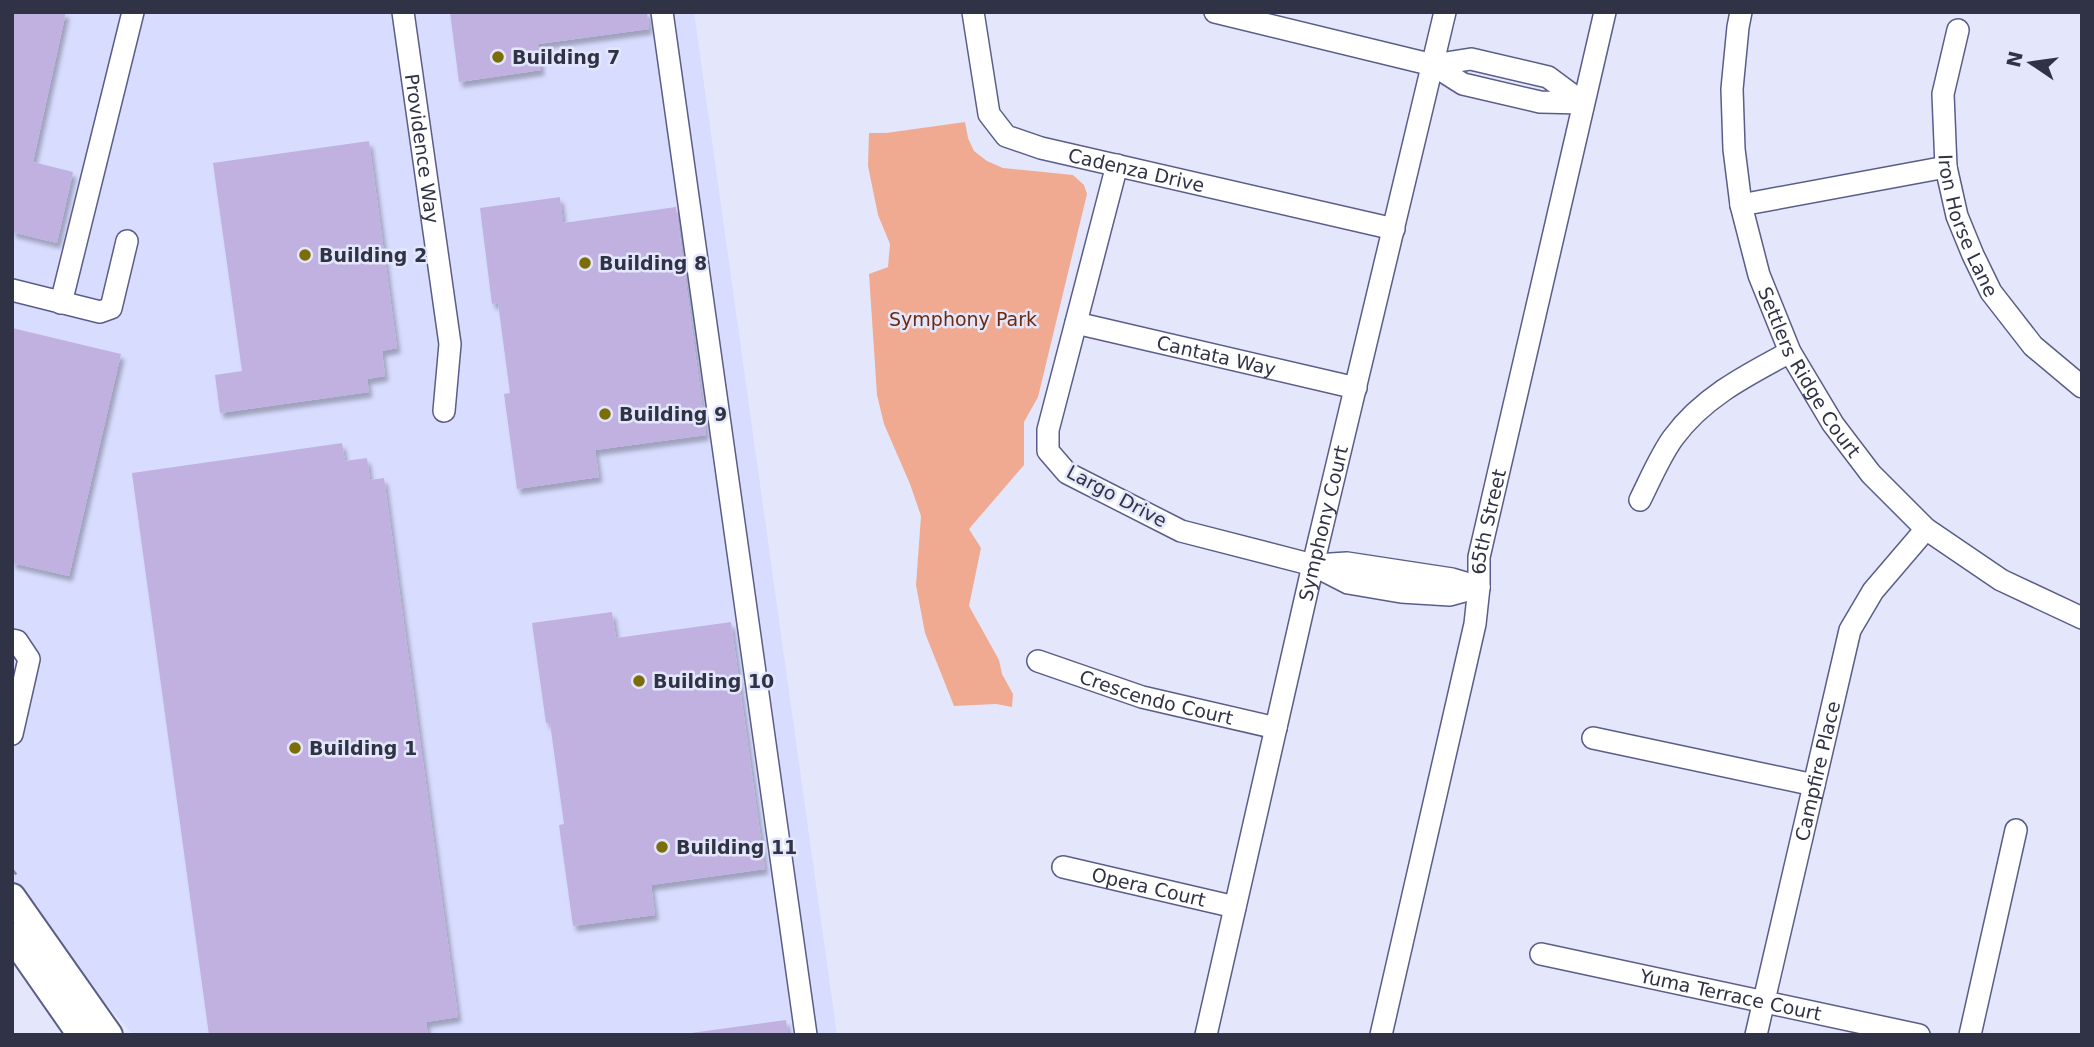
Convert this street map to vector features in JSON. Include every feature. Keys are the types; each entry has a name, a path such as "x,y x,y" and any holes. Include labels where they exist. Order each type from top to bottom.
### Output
{"main road":[{"path":"12,897 110,1035"},
{"path":"12,936 80,1035"}],"street":[{"path":"61,303 133,12"},
{"name":"Providence Way","path":"403,12 450,344 444,411"},
{"path":"662,12 806,1035"},
{"name":"Cadenza Drive","path":"973,12 989,114 1006,136 1041,148 1394,229"},
{"path":"1214,12 1274,19 1433,65 1463,84 1540,102 1583,103"},
{"name":"Symphony Court","path":"1206,1035 1313,565 1445,12"},
{"name":"65th Street","path":"1381,1035 1475,624 1479,558 1605,12"},
{"name":"Settlers Ridge Court","path":"1741,12 1732,89 1734,149 1741,205 1759,275 1790,352 1840,434 1871,474 1926,529 2001,580 2082,618"},
{"name":"Iron Horse Lane","path":"1958,30 1943,94 1946,167 1957,216 1991,292 2033,346 2082,387"},
{"name":"Largo Drive","path":"1117,165 1048,430 1048,451 1066,474 1181,531 1313,565 1347,563 1452,579 1479,587"},
{"path":"1741,205 1946,167"},
{"path":"12,290 100,312 111,308 127,241"},
{"name":"Cantata Way","path":"1076,323 1356,388"},
{"path":"1640,500 1673,439 1699,410 1730,384 1790,352"},
{"name":"Campfire Place","path":"1756,1035 1850,630 1873,590 1926,529"},
{"path":"12,640 17,641 29,659 12,734"},
{"name":"Crescendo Court","path":"1038,661 1142,697 1276,728"},
{"path":"1593,738 1814,785"},
{"path":"1970,1035 2016,830"},
{"name":"Opera Court","path":"1063,867 1235,907"},
{"name":"Yuma Terrace Court","path":"1541,954 1919,1035"}],"shaded area":[{"path":"12,12 694,12 837,1035 133,1035 90,986 12,880"}],"green space":[{"name":"Symphony Park","path":"965,122 974,151 987,161 1003,168 1073,175 1084,185 1087,194 1038,397 1024,422 1024,465 969,529 981,548 969,606 999,660 1002,674 1013,694 1012,707 996,704 954,706 925,633 916,585 921,516 884,424 877,395 869,274 888,267 890,244 878,215 868,166 869,133"}],"building":[{"path":"12,12 66,12 33,162 73,172 57,243 12,232"},
{"name":"Building 7","path":"450,12 647,12 649,29 538,44 541,70 459,82"},
{"name":"Building 2","path":"369,141 397,348 382,351 385,376 367,379 369,392 220,413 215,375 242,371 213,163"},
{"path":"560,197 563,223 676,207 706,435 595,450 599,477 517,489 504,394 510,393 498,303 492,304 480,208"},
{"path":"12,328 121,354 69,576 12,563"},
{"name":"Building 1","path":"342,443 345,461 367,458 370,480 384,478 458,1017 426,1022 428,1035 209,1035 132,473"},
{"path":"612,612 616,638 731,622 765,869 651,885 655,915 573,926 559,825 564,824 532,623"},
{"path":"786,1020 788,1035 691,1035 691,1033"}],"place":[{"name":"Building 7","path":"498,57"},
{"name":"Building 2","path":"305,255"},
{"name":"Building 8","path":"585,263"},
{"name":"Building 9","path":"605,414"},
{"name":"Building 10","path":"639,681"},
{"name":"Building 1","path":"295,748"},
{"name":"Building 11","path":"662,847"}]}
